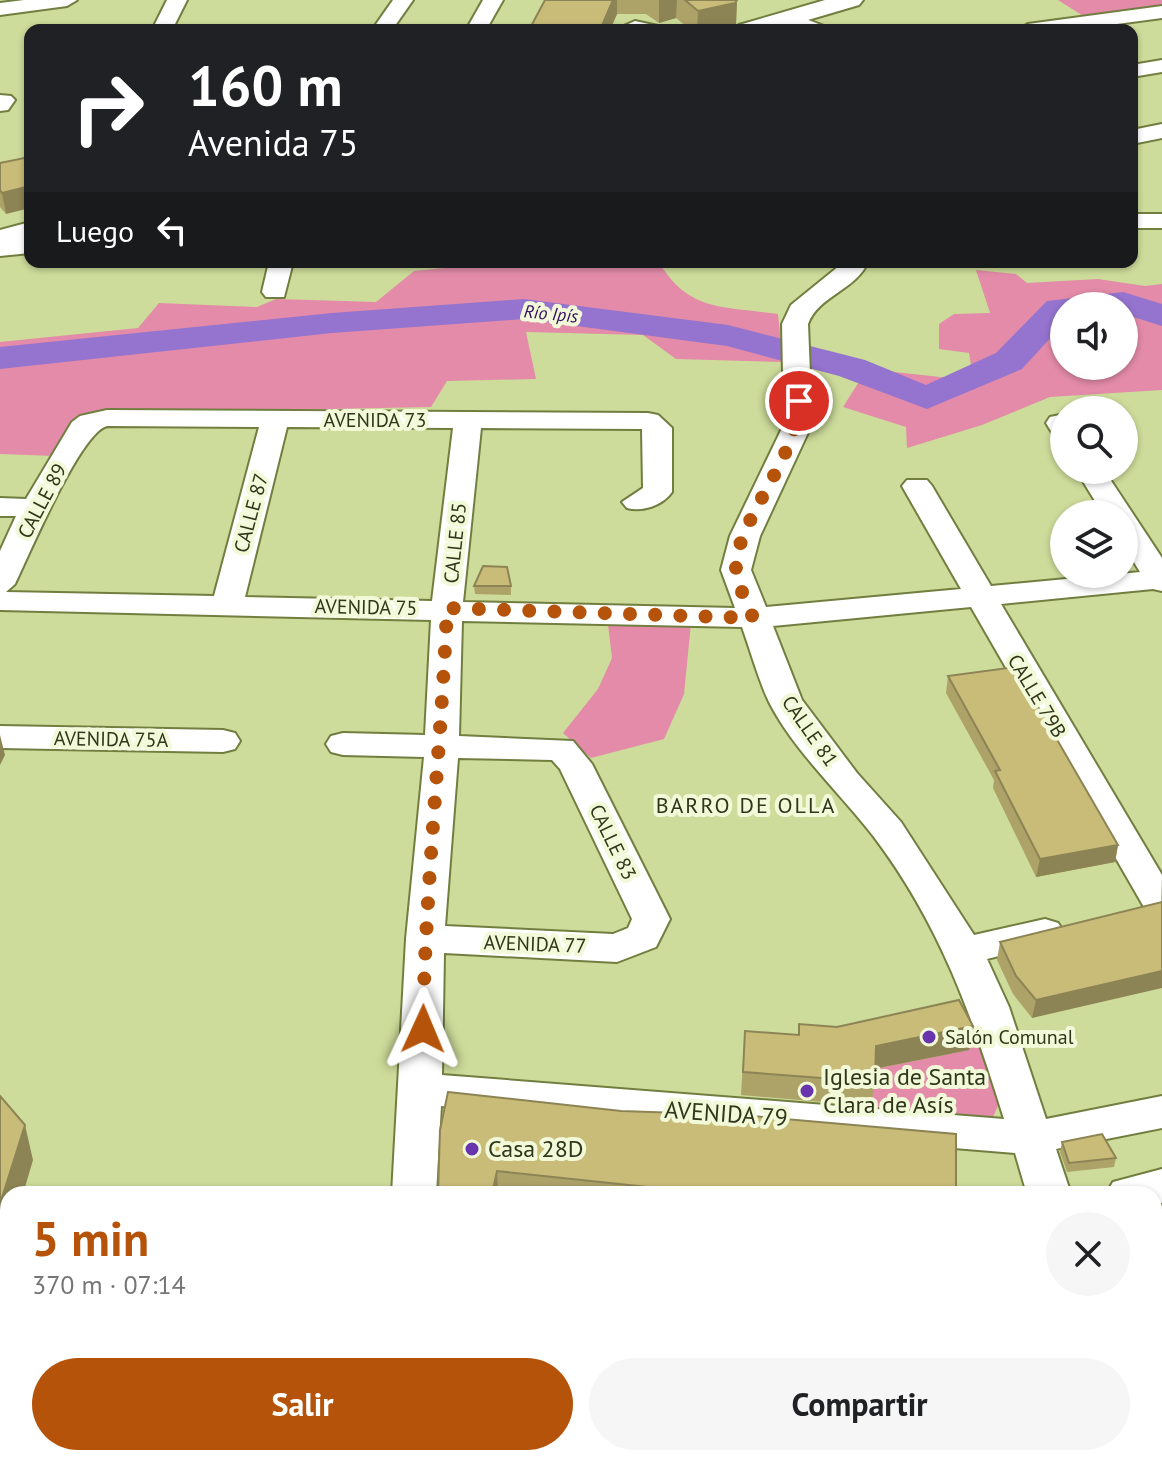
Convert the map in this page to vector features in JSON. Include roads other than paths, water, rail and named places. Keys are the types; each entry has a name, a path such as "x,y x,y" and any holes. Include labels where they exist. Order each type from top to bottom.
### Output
{"main road":[{"path":"771,24 851,0"},
{"path":"0,239 24,233"}],"street":[{"path":"0,9 67,0"},
{"path":"165,24 177,0"},
{"path":"386,24 403,0"},
{"path":"479,24 493,0"},
{"path":"1073,24 1162,12"},
{"path":"790,19 802,24"},
{"path":"1138,70 1162,66"},
{"path":"1138,136 1162,131"},
{"path":"1138,221 1162,221"},
{"path":"0,249 24,247"},
{"path":"275,292 280,268"},
{"name":"CALLE 81","path":"853,268 800,310 795,324 798,424 745,536 736,570 786,702 845,781 888,830 964,951 989,1007 1046,1186"},
{"name":"AVENIDA 73","path":"90,422 107,418 648,421 658,428 657,492 637,502"},
{"name":"CALLE 87","path":"227,605 275,420"},
{"name":"CALLE 85","path":"415,1186 425,939 442,745 447,608 468,420"},
{"name":"CALLE 89","path":"0,584 35,508 82,428 90,422"},
{"name":"CALLE 79B","path":"917,486 1151,907"},
{"path":"0,507 35,508"},
{"path":"1138,545 1161,580"},
{"name":"AVENIDA 75","path":"0,601 447,608 753,618 1161,580"},
{"name":"AVENIDA 75A","path":"0,737 223,741"},
{"path":"343,744 442,745"},
{"name":"CALLE 83","path":"442,745 561,749 575,764 651,919 643,937"},
{"path":"964,951 1085,922"},
{"name":"AVENIDA 77","path":"425,939 617,948 643,937"},
{"name":"AVENIDA 79","path":"421,1089 1031,1138 1162,1112"}],"waterway":[{"name":"Río Ipís","path":"1138,307 1162,316"},
{"name":"Río Ipís","path":"0,358 332,323 524,309 728,336 852,368 927,398 1009,361 1050,318"}],"place":[{"name":"Salón Comunal","path":"929,1037"},
{"name":"Iglesia de Santa Clara de Asís","path":"807,1091"},
{"name":"Casa 28D","path":"472,1149"}],"district":[{"name":"BARRO DE OLLA","path":"746,805"}]}
